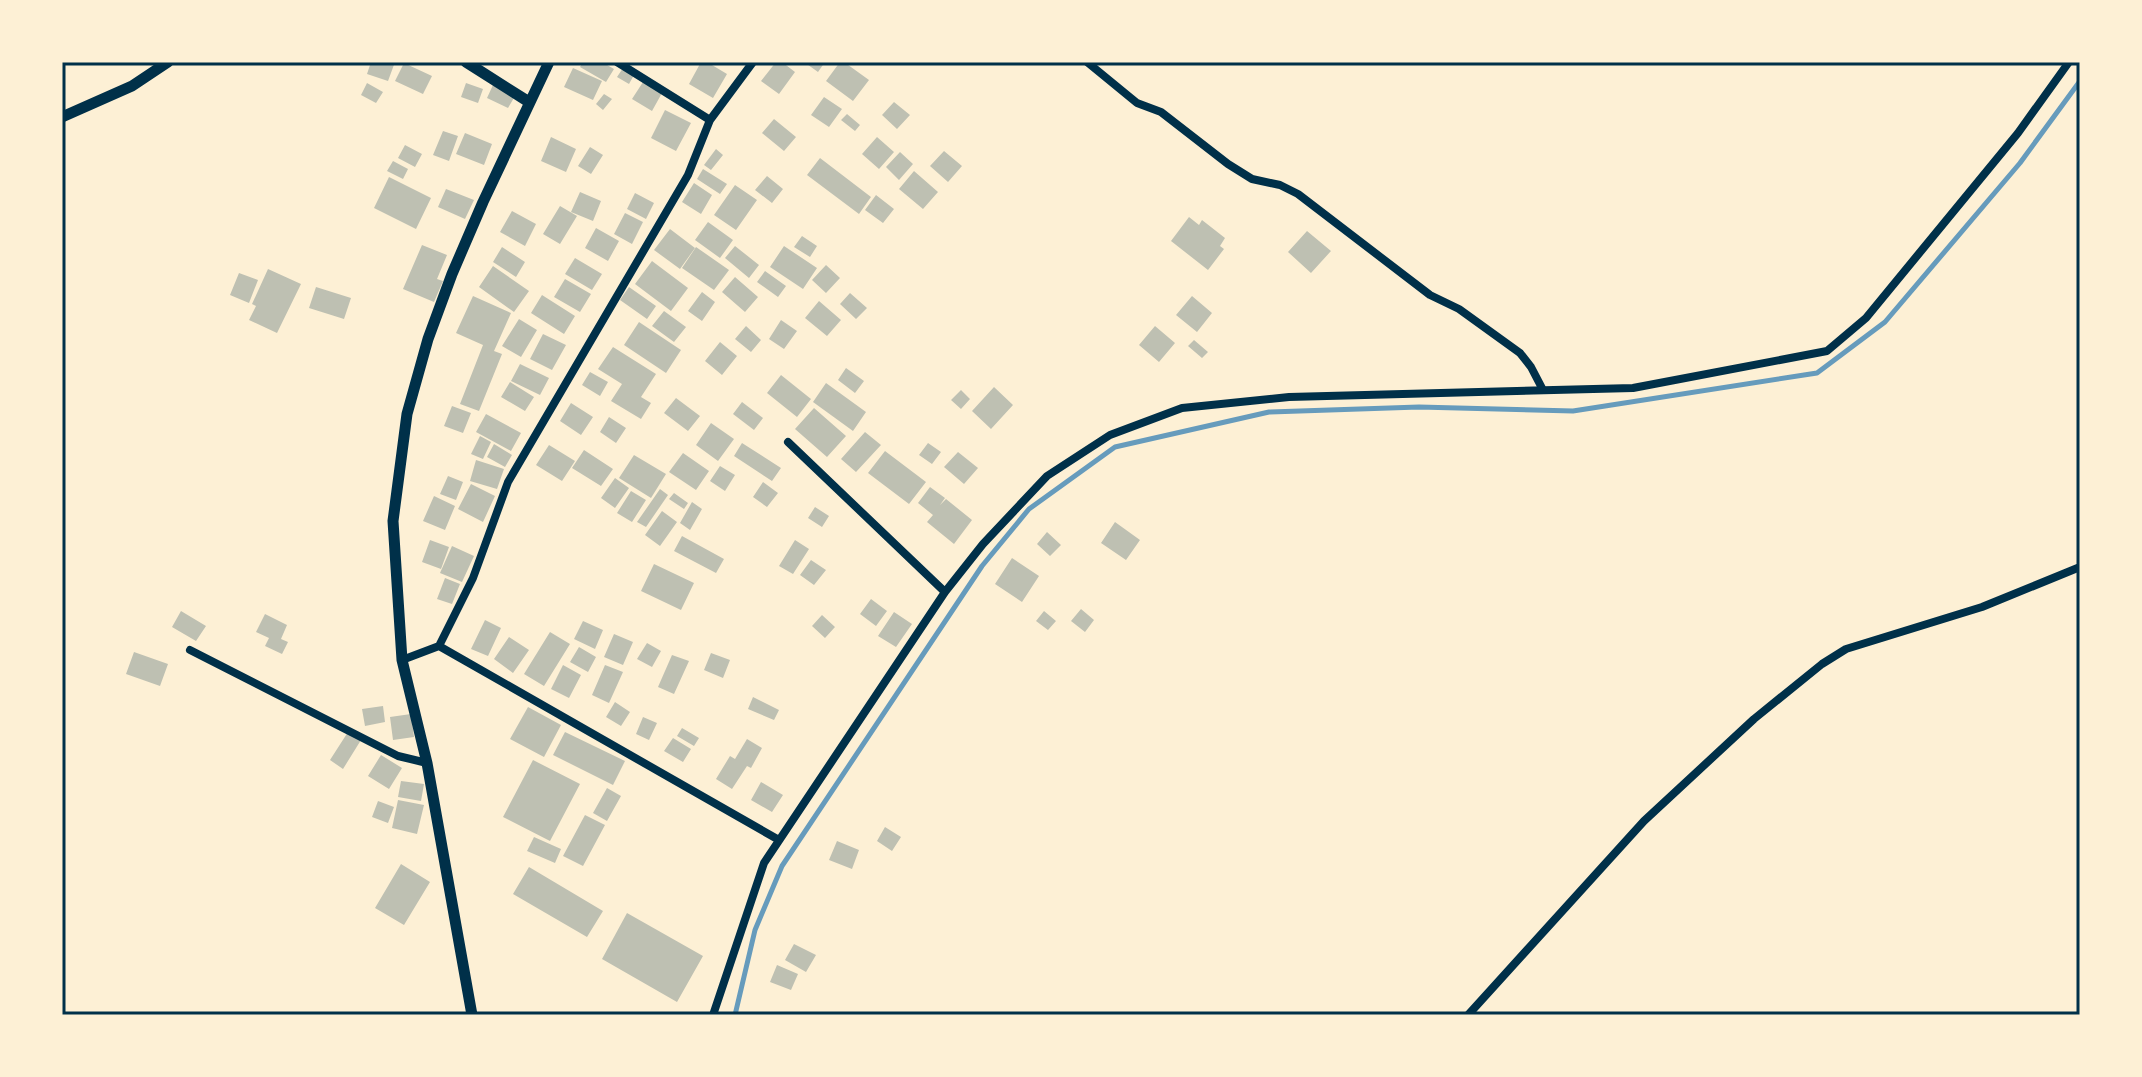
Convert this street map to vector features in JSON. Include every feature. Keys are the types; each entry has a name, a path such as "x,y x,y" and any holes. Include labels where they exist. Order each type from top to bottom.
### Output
{"street":[{"path":"62,117 132,86 168,62"},
{"path":"466,62 529,102"},
{"path":"472,1015 427,763 402,660 393,521 407,414 428,339 452,274 549,62"},
{"path":"617,62 710,120"},
{"path":"402,660 439,646 473,578 508,482 688,175 710,120 753,62"},
{"path":"1087,62 1137,103 1161,112 1228,164 1252,179 1280,185 1298,194 1430,295 1459,309 1497,335 1520,353 1543,390"},
{"path":"713,1015 764,863 945,592 983,544 1047,476 1110,435 1182,408 1289,397 1633,388 1827,351 1866,318 2018,133 2069,62"},
{"path":"788,442 945,592"},
{"path":"1468,1015 1644,821 1754,719 1822,664 1846,649 1982,607 2080,567"},
{"path":"439,646 779,840"},
{"path":"190,650 398,756 427,763"}],"building":[{"path":"362,62 395,62 388,81 367,74 370,65"},
{"path":"583,62 602,62 614,69 606,82 580,67"},
{"path":"701,62 707,62 727,74 713,98 689,84"},
{"path":"776,62 782,62 795,72 779,94 761,81"},
{"path":"804,62 825,62 818,72"},
{"path":"840,62 869,80 853,101 826,81"},
{"path":"404,63 432,76 423,94 395,81"},
{"path":"573,68 602,81 593,100 564,87"},
{"path":"623,68 634,75 629,84 617,77"},
{"path":"643,82 662,93 652,111 632,99"},
{"path":"367,83 383,92 376,103 361,95"},
{"path":"466,83 483,89 478,103 461,97"},
{"path":"493,85 515,96 508,108 487,98"},
{"path":"604,94 612,99 603,110 596,104"},
{"path":"824,97 842,109 829,127 811,115"},
{"path":"894,102 910,115 897,129 882,115"},
{"path":"665,110 691,123 676,151 651,138"},
{"path":"847,114 860,125 855,131 841,120"},
{"path":"774,119 796,137 784,151 762,133"},
{"path":"443,131 458,136 449,161 433,155"},
{"path":"465,133 492,144 484,165 456,154"},
{"path":"551,137 576,149 566,172 541,161"},
{"path":"877,137 894,152 879,169 862,154"},
{"path":"405,145 422,154 415,167 398,158"},
{"path":"590,147 603,155 591,174 578,166"},
{"path":"716,149 723,155 711,170 704,165"},
{"path":"944,151 962,166 948,182 930,166"},
{"path":"900,152 913,164 899,180 886,167"},
{"path":"820,158 871,197 859,214 807,175"},
{"path":"393,161 408,169 403,179 387,171"},
{"path":"703,169 727,184 720,194 697,179"},
{"path":"914,171 938,192 923,209 899,189"},
{"path":"767,176 783,189 772,203 755,190"},
{"path":"389,177 431,198 416,229 374,208"},
{"path":"694,183 712,195 701,214 682,202"},
{"path":"735,185 757,200 736,230 714,215"},
{"path":"446,189 474,200 465,219 438,207"},
{"path":"580,192 601,201 593,221 571,212"},
{"path":"635,193 654,203 646,219 627,209"},
{"path":"876,195 894,209 883,223 865,210"},
{"path":"560,206 577,216 560,244 543,234"},
{"path":"512,211 536,224 525,246 500,232"},
{"path":"625,213 643,222 632,244 614,234"},
{"path":"1189,217 1199,225 1202,220 1225,238 1220,246 1224,249 1208,270 1171,241"},
{"path":"708,222 733,240 720,258 695,240"},
{"path":"596,228 619,241 608,261 585,248"},
{"path":"670,229 695,248 680,269 654,250"},
{"path":"1307,231 1331,251 1311,273 1288,252"},
{"path":"802,236 817,246 810,257 794,247"},
{"path":"422,245 447,255 437,279 443,281 434,302 403,289"},
{"path":"735,246 759,265 749,278 725,258"},
{"path":"784,246 817,268 803,289 770,267"},
{"path":"502,247 525,262 516,277 493,262"},
{"path":"696,247 729,270 714,290 682,268"},
{"path":"575,258 602,274 592,290 565,274"},
{"path":"652,261 688,288 671,311 635,284"},
{"path":"826,265 840,278 826,293 812,280"},
{"path":"493,266 529,291 514,312 479,287"},
{"path":"268,269 301,284 277,333 249,320 256,306 252,304"},
{"path":"765,271 786,286 778,297 757,282"},
{"path":"239,273 258,280 249,303 230,295"},
{"path":"735,277 758,297 745,312 722,292"},
{"path":"565,279 591,294 580,312 554,297"},
{"path":"316,287 351,298 344,319 309,308"},
{"path":"629,287 656,306 647,319 620,300"},
{"path":"702,292 715,302 702,321 688,311"},
{"path":"850,293 867,308 856,319 840,304"},
{"path":"542,295 575,316 564,334 531,313"},
{"path":"473,296 511,313 494,351 502,354 479,411 460,404 483,345 456,333"},
{"path":"1192,296 1212,313 1197,332 1176,315"},
{"path":"819,301 841,320 827,336 805,318"},
{"path":"664,311 686,327 674,342 652,326"},
{"path":"519,319 537,330 521,357 502,346"},
{"path":"781,320 797,331 784,349 769,339"},
{"path":"639,322 681,350 666,373 624,345"},
{"path":"746,326 761,340 751,352 735,339"},
{"path":"1155,326 1175,343 1159,362 1139,345"},
{"path":"543,334 566,345 552,370 530,359"},
{"path":"1194,340 1208,352 1202,358 1188,346"},
{"path":"720,342 737,356 722,375 705,361"},
{"path":"613,347 656,374 641,397 651,403 641,419 611,401 622,384 598,369"},
{"path":"520,364 549,378 540,395 511,381"},
{"path":"846,368 864,381 855,393 838,380"},
{"path":"590,372 608,382 600,396 582,385"},
{"path":"781,375 811,399 797,417 767,393"},
{"path":"510,382 534,397 525,411 501,397"},
{"path":"826,383 866,412 853,431 813,402"},
{"path":"994,387 1013,405 991,429 972,411"},
{"path":"961,390 970,399 961,409 951,400"},
{"path":"676,398 700,416 688,431 664,413"},
{"path":"742,402 763,418 754,430 733,414"},
{"path":"571,403 593,417 581,435 560,421"},
{"path":"452,406 471,413 463,433 444,426"},
{"path":"814,408 846,436 827,457 795,429"},
{"path":"486,414 521,433 511,451 476,432"},
{"path":"609,417 626,428 616,443 600,432"},
{"path":"711,423 734,439 718,461 696,445"},
{"path":"865,432 881,445 856,472 841,459"},
{"path":"480,436 491,442 483,459 471,454"},
{"path":"742,443 781,468 772,481 734,456"},
{"path":"928,443 941,452 932,464 919,455"},
{"path":"494,444 512,455 505,467 487,457"},
{"path":"549,445 575,461 562,481 536,465"},
{"path":"584,450 613,469 601,486 572,468"},
{"path":"885,451 926,482 909,504 868,473"},
{"path":"958,452 978,468 964,484 944,467"},
{"path":"683,453 709,471 696,490 669,472"},
{"path":"634,455 666,474 651,498 619,478"},
{"path":"476,460 504,469 497,489 470,481"},
{"path":"720,466 735,475 725,491 710,481"},
{"path":"448,476 463,482 456,500 440,494"},
{"path":"615,478 629,488 615,508 601,498"},
{"path":"763,482 778,493 767,507 753,497"},
{"path":"471,484 495,496 483,522 458,509"},
{"path":"930,487 945,498 940,505 946,499 972,520 954,544 927,522 933,515 918,503"},
{"path":"660,489 668,495 646,527 637,522"},
{"path":"631,491 646,500 632,522 617,513"},
{"path":"674,493 688,503 684,509 669,499"},
{"path":"434,496 455,506 445,530 423,521"},
{"path":"692,502 702,509 690,530 680,523"},
{"path":"815,507 829,516 822,527 808,518"},
{"path":"662,511 677,522 660,546 645,535"},
{"path":"1115,522 1140,540 1126,560 1101,543"},
{"path":"1047,532 1061,545 1050,556 1037,544"},
{"path":"682,536 724,559 716,573 674,551"},
{"path":"430,540 449,547 441,569 422,562"},
{"path":"795,540 809,549 793,574 779,566"},
{"path":"452,546 474,556 462,582 440,573"},
{"path":"1012,558 1039,576 1022,602 995,584"},
{"path":"811,560 826,570 814,585 800,575"},
{"path":"654,564 694,583 681,610 641,591"},
{"path":"445,578 460,584 452,604 437,599"},
{"path":"871,599 887,611 876,626 860,614"},
{"path":"1081,609 1094,620 1085,632 1071,621"},
{"path":"181,611 206,626 196,641 172,627"},
{"path":"1044,611 1056,621 1048,630 1036,621"},
{"path":"894,612 912,624 896,647 878,636"},
{"path":"265,614 287,625 281,639 288,642 282,654 265,646 269,638 256,632"},
{"path":"822,615 835,627 825,638 812,626"},
{"path":"485,620 501,628 488,656 471,649"},
{"path":"583,621 603,630 595,649 574,639"},
{"path":"550,632 570,644 544,686 524,674"},
{"path":"614,634 633,642 623,665 604,657"},
{"path":"509,637 529,650 513,673 494,659"},
{"path":"647,643 661,651 652,667 637,659"},
{"path":"579,647 596,657 588,672 570,662"},
{"path":"134,652 168,664 160,686 126,674"},
{"path":"711,653 730,660 723,678 704,670"},
{"path":"672,655 689,661 674,694 658,687"},
{"path":"563,665 581,675 569,698 551,689"},
{"path":"605,665 623,672 609,703 592,695"},
{"path":"753,697 779,710 774,720 748,709"},
{"path":"615,702 630,712 621,726 606,717"},
{"path":"383,706 385,722 365,726 362,709"},
{"path":"528,707 561,725 544,757 510,739"},
{"path":"411,714 414,737 393,740 390,717"},
{"path":"643,717 657,723 649,740 636,734"},
{"path":"682,728 699,738 694,746 677,736"},
{"path":"348,732 361,740 343,769 330,760"},
{"path":"565,732 625,761 613,785 553,755"},
{"path":"673,738 691,749 683,762 664,751"},
{"path":"747,739 762,748 751,768 747,766 732,789 716,779 730,756 735,759"},
{"path":"381,755 402,768 389,789 368,776"},
{"path":"533,760 580,784 550,841 503,817"},
{"path":"401,781 424,784 421,801 398,797"},
{"path":"761,782 783,795 772,812 751,800"},
{"path":"607,788 621,796 607,821 593,813"},
{"path":"398,800 424,805 417,834 392,828"},
{"path":"378,801 394,807 388,823 372,817"},
{"path":"585,815 605,825 583,866 563,856"},
{"path":"885,827 901,837 892,851 877,841"},
{"path":"534,837 561,849 555,863 527,851"},
{"path":"837,841 859,850 852,869 829,860"},
{"path":"401,864 430,882 404,925 375,908"},
{"path":"529,867 603,911 587,937 513,894"},
{"path":"627,913 703,956 677,1002 602,959"},
{"path":"794,944 816,955 806,972 785,960"},
{"path":"777,965 798,974 791,990 770,982"}],"waterway":[{"path":"735,1015 755,930 782,866 982,566 1029,509 1115,447 1269,412 1419,407 1573,411 1817,373 1885,322 2020,163 2080,81"}]}
